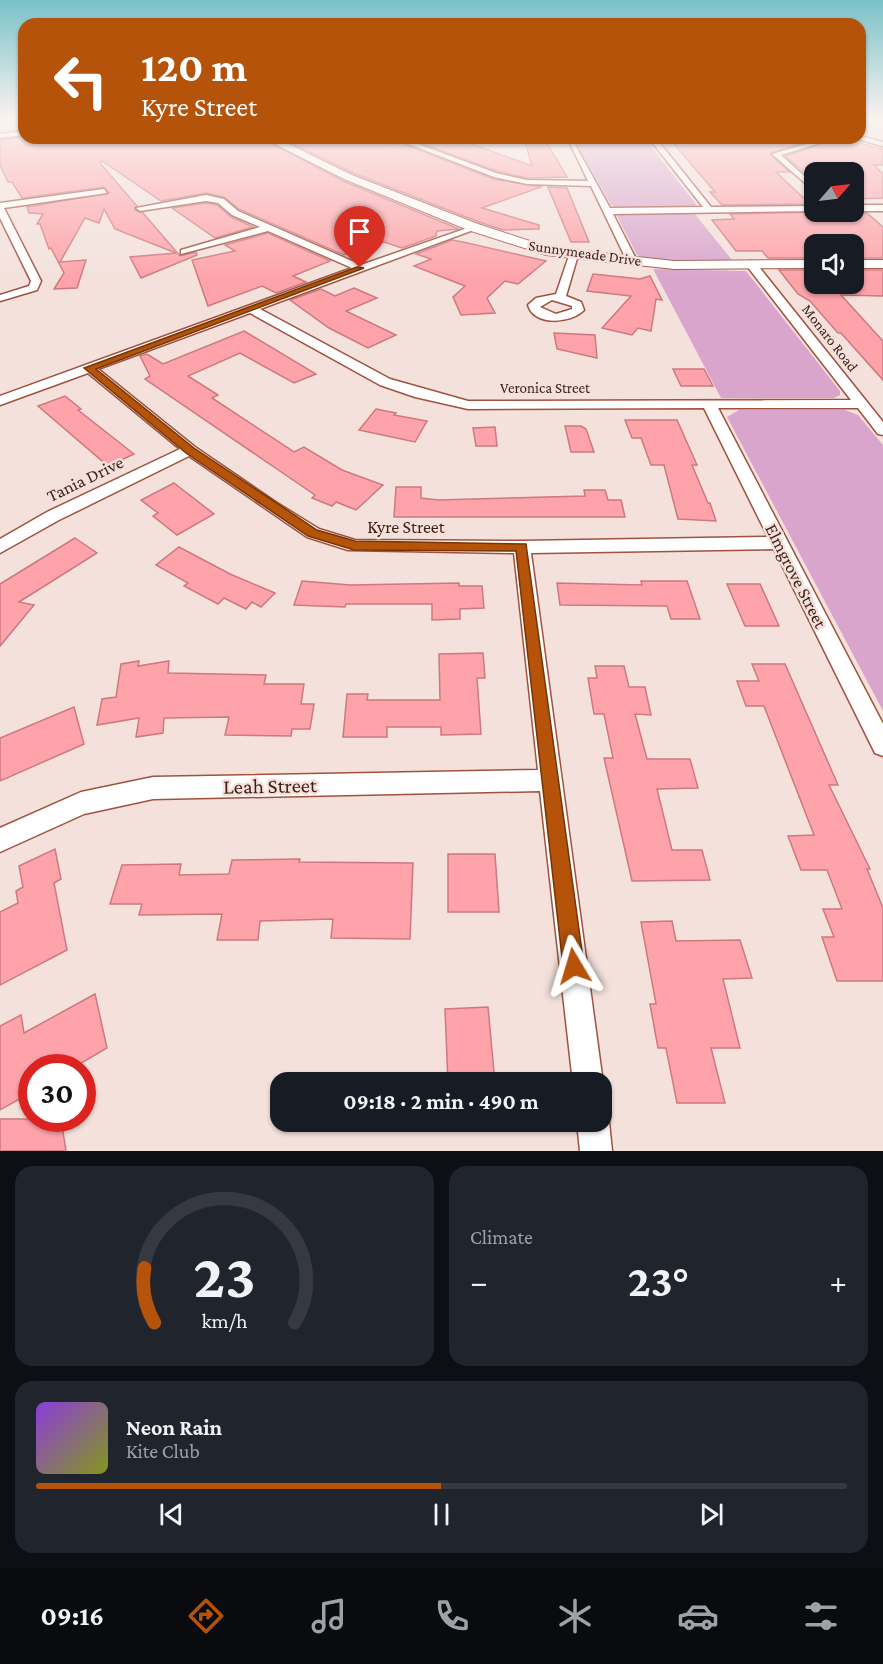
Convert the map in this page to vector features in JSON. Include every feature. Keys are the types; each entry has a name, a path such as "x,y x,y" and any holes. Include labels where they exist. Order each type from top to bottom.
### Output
{"street":[{"name":"Sunnymeade Drive","path":"339,173 473,228 517,243 573,255 674,265 804,264"},
{"path":"488,173 527,182 593,184"},
{"path":"587,173 632,261"},
{"path":"679,173 709,210"},
{"path":"0,298 33,288 36,280 0,208 104,191"},
{"path":"141,208 206,198 221,201 235,213 360,268"},
{"path":"864,208 883,208"},
{"path":"607,211 804,209"},
{"path":"184,252 268,228"},
{"path":"0,401 473,228"},
{"path":"560,298 573,255"},
{"name":"Monaro Road","path":"752,264 883,431"},
{"path":"864,264 883,264"},
{"name":"Veronica Street","path":"251,309 385,382 420,394 468,405 862,404"},
{"name":"Kyre Street","path":"89,368 190,450 313,533 354,546 522,547 779,543"},
{"name":"Elmgrove Street","path":"709,405 883,746"},
{"name":"Tania Drive","path":"0,547 52,516 190,450"},
{"path":"522,547 587,1072"},
{"name":"Leah Street","path":"0,840 81,803 153,788 550,780"},
{"path":"594,1132 596,1151"}],"shaded area":[{"path":"593,173 671,173 696,207 620,208 611,205"},
{"path":"625,212 694,213 732,260 651,260 637,255 617,216"},
{"path":"653,269 746,271 840,391 840,395 834,398 721,398"},
{"path":"739,410 845,410 858,415 883,445 883,711 727,417"}],"building":[{"path":"4,173 108,173 137,206 135,210 143,213 180,256 196,252 197,255 141,278 130,257 176,253 115,229 104,209 99,223 85,218 60,262 86,260 77,288 54,289 64,273 51,248 49,249 40,224 37,224 43,214 29,213 27,207 109,193 104,187 22,198 12,182 8,182"},
{"path":"119,173 327,173 459,229 437,231 436,236 402,248 384,242 344,255 239,209 224,197 206,193 161,201"},
{"path":"353,173 477,173 493,179 541,187 482,208 539,225 539,229 503,230"},
{"path":"504,173 564,173 567,177 527,178"},
{"path":"699,173 777,173 804,198 804,204 722,205 710,192 715,192"},
{"path":"864,173 883,174 883,198 864,199"},
{"path":"548,187 567,188 589,242 571,242"},
{"path":"206,203 217,205 231,217 253,227 215,238 172,208"},
{"path":"804,212 804,222 864,222 864,213 867,213 883,227 883,258 864,258 864,234 804,234 804,258 768,258 762,251 736,251 712,220 734,219 730,214"},
{"path":"268,233 330,261 293,276 306,282 276,293 262,286 208,306 192,260 235,251 225,245"},
{"path":"452,240 546,261 518,284 505,281 487,298 495,313 461,315 453,297 465,286 414,266 431,259 416,254"},
{"path":"779,270 804,270 804,294 864,294 864,270 883,270 883,296 841,295 883,341 883,380 810,301 798,294"},
{"path":"593,274 640,279 650,276 662,300 656,299 651,331 638,328 632,335 602,328 631,296 587,291"},
{"path":"354,288 377,298 346,311 396,335 368,348 329,328 290,300 321,289 335,296"},
{"path":"244,331 316,374 294,383 240,353 188,376 218,395 212,398 294,452 304,447 342,470 383,485 356,510 336,502 332,506 312,498 315,495 145,379 150,376 140,356 147,354 163,364"},
{"path":"554,333 595,335 597,358 557,349"},
{"path":"673,369 704,369 713,386 681,386"},
{"path":"65,396 81,409 78,410 134,454 108,466 38,406"},
{"path":"376,409 427,421 415,442 359,430"},
{"path":"625,420 677,420 697,465 692,465 716,521 678,519 664,465 651,465 641,438 632,438"},
{"path":"565,426 581,426 586,429 594,452 571,452"},
{"path":"495,427 497,446 476,446 473,428"},
{"path":"174,483 214,514 177,535 153,516 158,513 141,500"},
{"path":"396,487 421,487 421,498 438,500 585,496 584,490 605,490 608,500 621,500 625,517 394,517"},
{"path":"75,538 97,553 19,602 34,605 0,646 0,584"},
{"path":"179,547 230,574 275,593 261,607 252,602 246,609 224,598 218,604 184,586 188,583 156,565"},
{"path":"302,581 350,585 459,583 459,586 482,586 484,608 460,609 460,619 432,620 432,604 346,604 345,607 294,605"},
{"path":"641,581 687,581 700,619 671,619 667,606 560,605 557,583 642,585"},
{"path":"727,584 760,584 779,626 745,626"},
{"path":"483,653 485,678 477,678 481,734 441,735 441,727 387,727 387,737 343,737 347,694 368,694 367,700 440,700 439,654"},
{"path":"139,661 138,666 169,661 168,673 266,675 264,684 304,684 301,704 314,704 310,729 292,729 291,736 225,735 229,717 164,718 163,733 136,737 139,718 97,725 102,699 116,697 121,664"},
{"path":"752,664 785,664 838,785 829,785 870,869 867,869 883,908 883,981 837,981 822,937 834,937 823,909 842,909 827,870 801,870 788,836 814,835 764,706 746,706 737,681 759,681"},
{"path":"595,666 624,666 629,687 645,687 651,715 635,714 647,759 690,759 698,788 657,789 672,850 702,850 710,880 632,881 604,758 613,758 604,714 594,714 588,678 597,678"},
{"path":"74,707 84,744 0,781 0,738"},
{"path":"55,849 61,879 54,883 67,950 0,985 0,912 18,903 16,891 23,887 19,866"},
{"path":"448,854 495,854 499,912 448,912"},
{"path":"300,859 299,862 413,863 410,939 331,938 333,919 260,921 258,940 217,940 222,914 139,915 142,904 110,904 122,865 181,864 179,875 229,874 232,860"},
{"path":"672,921 676,941 740,940 752,978 723,979 740,1048 711,1048 725,1103 677,1103 666,1048 658,1048 650,1004 656,1004 641,922"},
{"path":"95,994 107,1048 96,1054 18,1054 18,1100 0,1110 0,1026 21,1015 24,1033"},
{"path":"488,1007 494,1072 448,1072 445,1009"},
{"path":"0,1119 18,1119 18,1132 63,1132 66,1151 0,1151"}],"route":[{"path":"360,268 89,368 190,450 271,507 313,533 354,546 522,547 574,966"}]}
